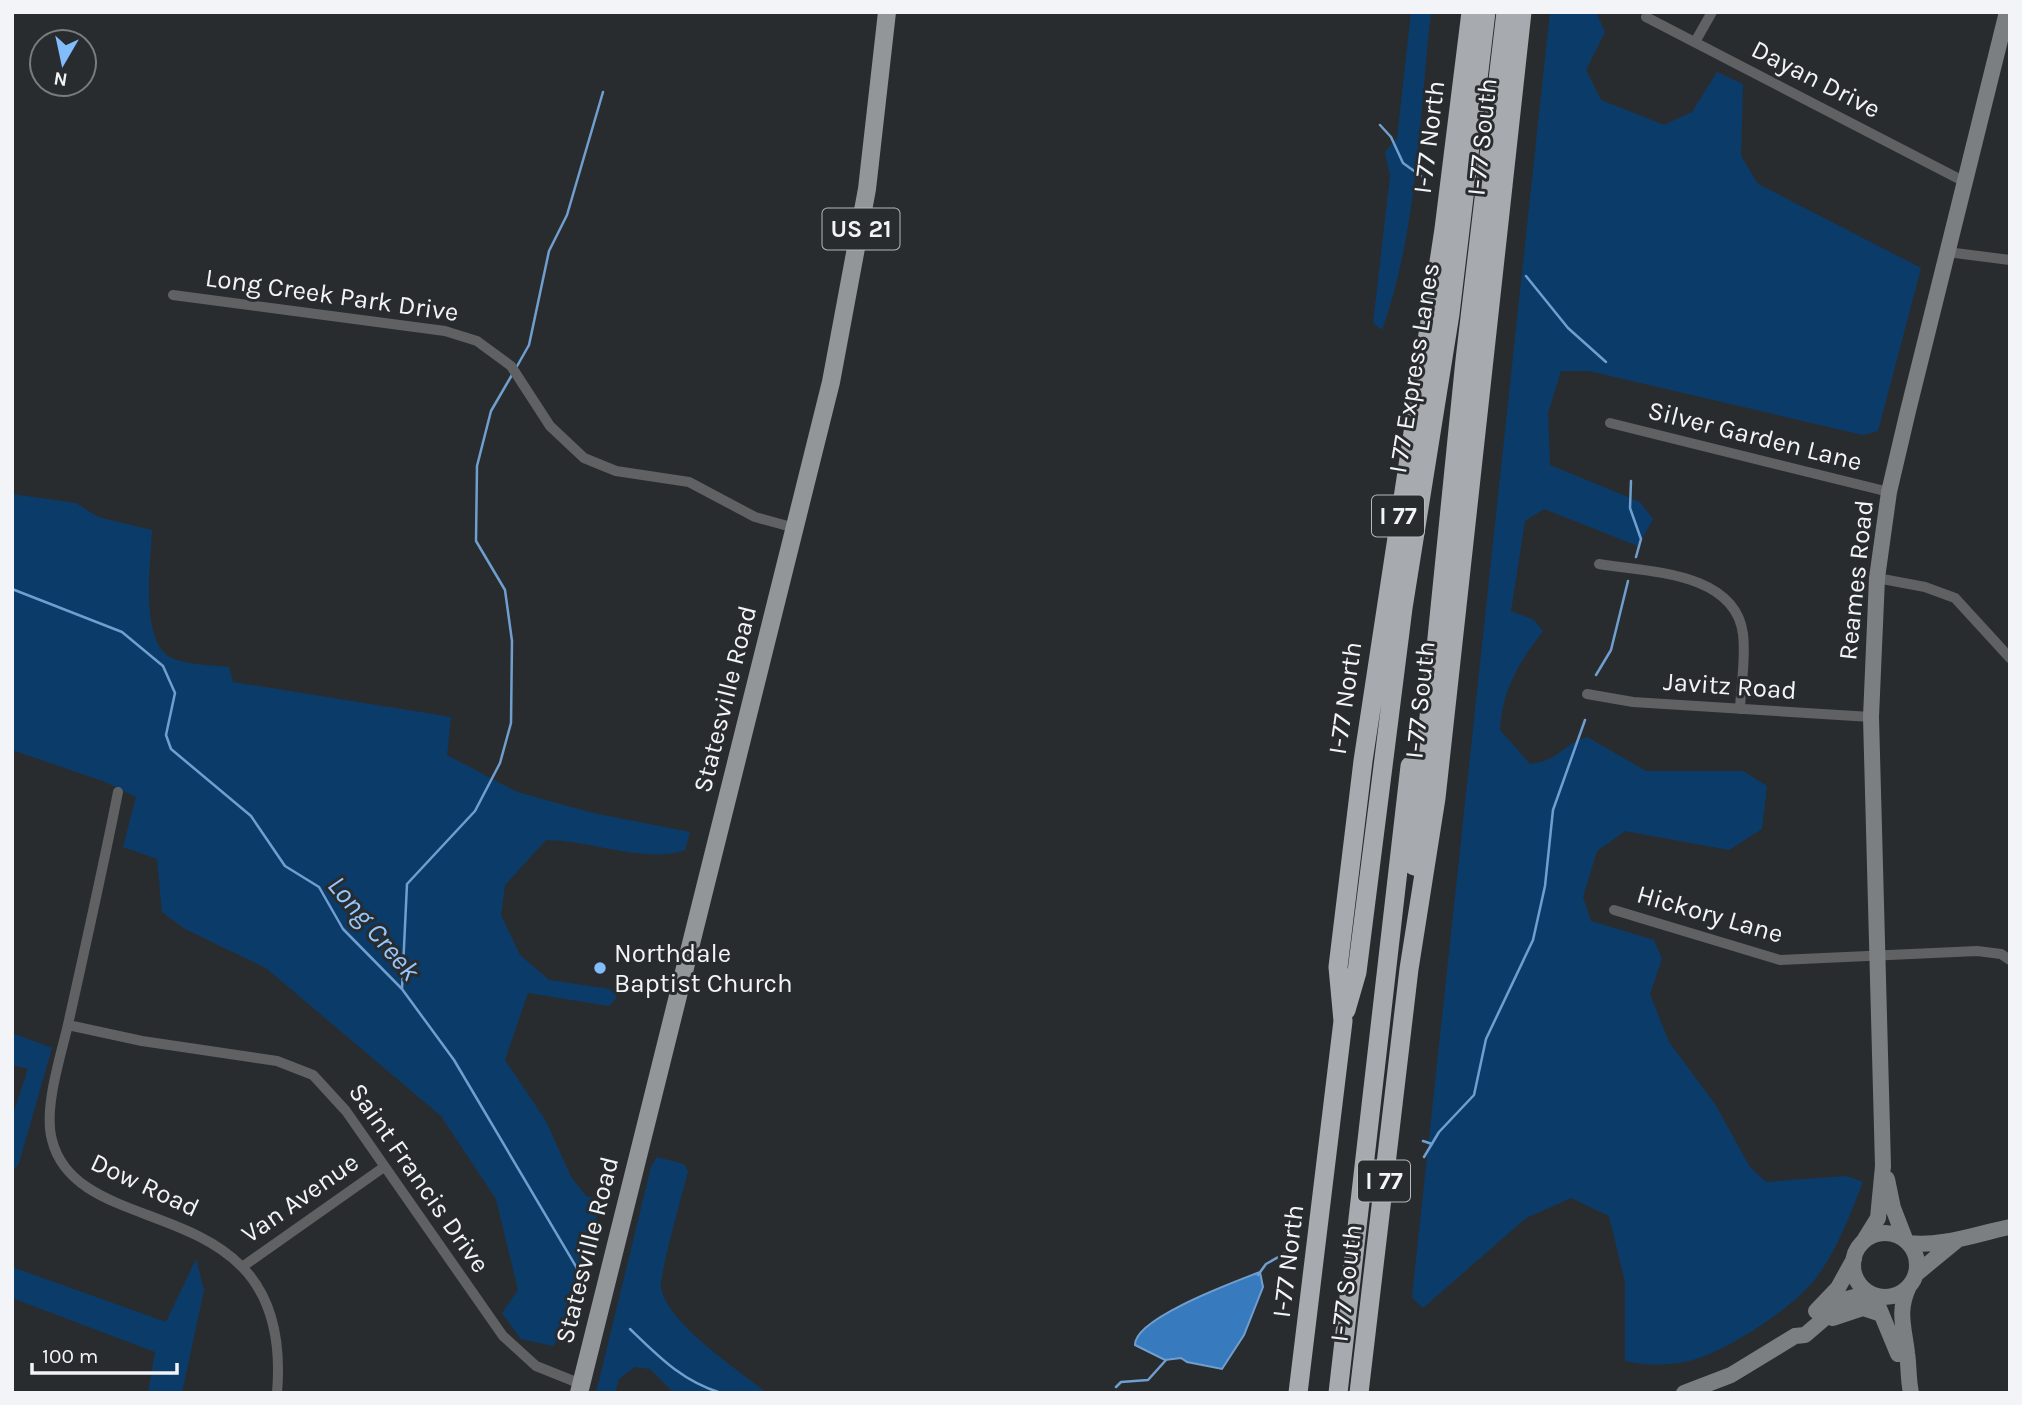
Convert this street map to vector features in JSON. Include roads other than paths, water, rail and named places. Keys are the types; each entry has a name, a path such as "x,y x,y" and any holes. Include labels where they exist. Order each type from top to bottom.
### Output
{"highway":[{"name":"I-77 North","path":"1298,1393 1343,1021 1338,967 1363,761 1442,242 1471,12"},
{"name":"I 77 Express Lanes","path":"1343,1021 1357,972 1402,608 1450,314 1486,12"},
{"name":"I 77 Express Lanes","path":"1409,969 1416,824 1506,12"},
{"name":"I-77 South","path":"1359,1393 1409,969 1436,798 1522,12"},
{"path":"1327,1393 1335,1370 1402,814 1431,609 1442,580"},
{"path":"1338,1393 1335,1370 1406,636 1402,608"}],"main road":[{"name":"Statesville Road","path":"580,1388 795,528 854,273 877,120 887,12"},
{"name":"Reames Road","path":"1866,1239 1878,1217 1882,1166 1871,717 1877,578 1889,492 2007,12"},
{"name":"Reames Road","path":"1882,1166 1906,1241"},
{"path":"1795,1336 1798,1328 1838,1288 1866,1239 1886,1232 1906,1241 1928,1245 2010,1227"},
{"path":"1906,1241 1916,1259 1912,1280 1900,1310 1908,1355 1906,1368"},
{"path":"1684,1393 1745,1368 1795,1336 1805,1335 1847,1299 1871,1294 1894,1296 1956,1241"},
{"path":"1854,1258 1857,1279 1871,1294 1881,1314 1906,1368 1911,1393"},
{"path":"1815,1326 1850,1310 1863,1308 1881,1314"}],"street":[{"path":"1695,42 1712,12"},
{"name":"Dayan Drive","path":"1646,16 1965,182"},
{"path":"1947,252 2010,260"},
{"name":"Long Creek Park Drive","path":"173,295 445,331 477,341 511,366 550,426 584,458 616,471 689,482 755,517 795,528"},
{"name":"Silver Garden Lane","path":"1610,423 1889,492"},
{"path":"1599,564 1695,581 1718,593 1736,614 1743,634 1740,709"},
{"path":"1877,578 1925,587 1955,598 2010,658"},
{"name":"Javitz Road","path":"1587,694 1633,702 1871,717"},
{"name":"Dow Road","path":"118,792 50,1122 54,1149 64,1169 91,1191 196,1233 242,1267 260,1294 273,1327 278,1359 276,1393"},
{"name":"Hickory Lane","path":"1614,910 1780,960 1977,951 2001,954 2010,960"},
{"name":"Saint Francis Drive","path":"68,1025 142,1041 277,1061 303,1069 329,1090 514,1349 536,1366 580,1388"},
{"name":"Van Avenue","path":"242,1267 384,1167"}],"waterway":[{"path":"516,368 529,345 549,251 567,215 603,92"},
{"path":"1380,125 1391,137 1403,163 1421,176"},
{"path":"1526,276 1568,328 1606,362"},
{"path":"402,989 407,884 475,811 500,763 511,723 512,641 505,590 476,541 477,466 491,411 513,373"},
{"path":"1631,481 1630,508 1641,539 1636,557"},
{"path":"1596,675 1611,650 1628,581"},
{"name":"Long Creek","path":"12,589 122,632 163,666 175,693 166,735 171,749 251,816 285,866 319,887 343,929 402,989 454,1060 581,1275"},
{"path":"1424,1157 1439,1132 1474,1095 1486,1039 1533,940 1545,886 1553,810 1585,720"},
{"path":"1423,1141 1432,1144"},
{"path":"1258,1275 1266,1264 1294,1248"},
{"name":"Long Creek","path":"630,1329 683,1375 721,1393"},
{"path":"1116,1387 1121,1382 1148,1380 1166,1360"}],"place":[{"name":"Northdale Baptist Church","path":"600,968"}]}
